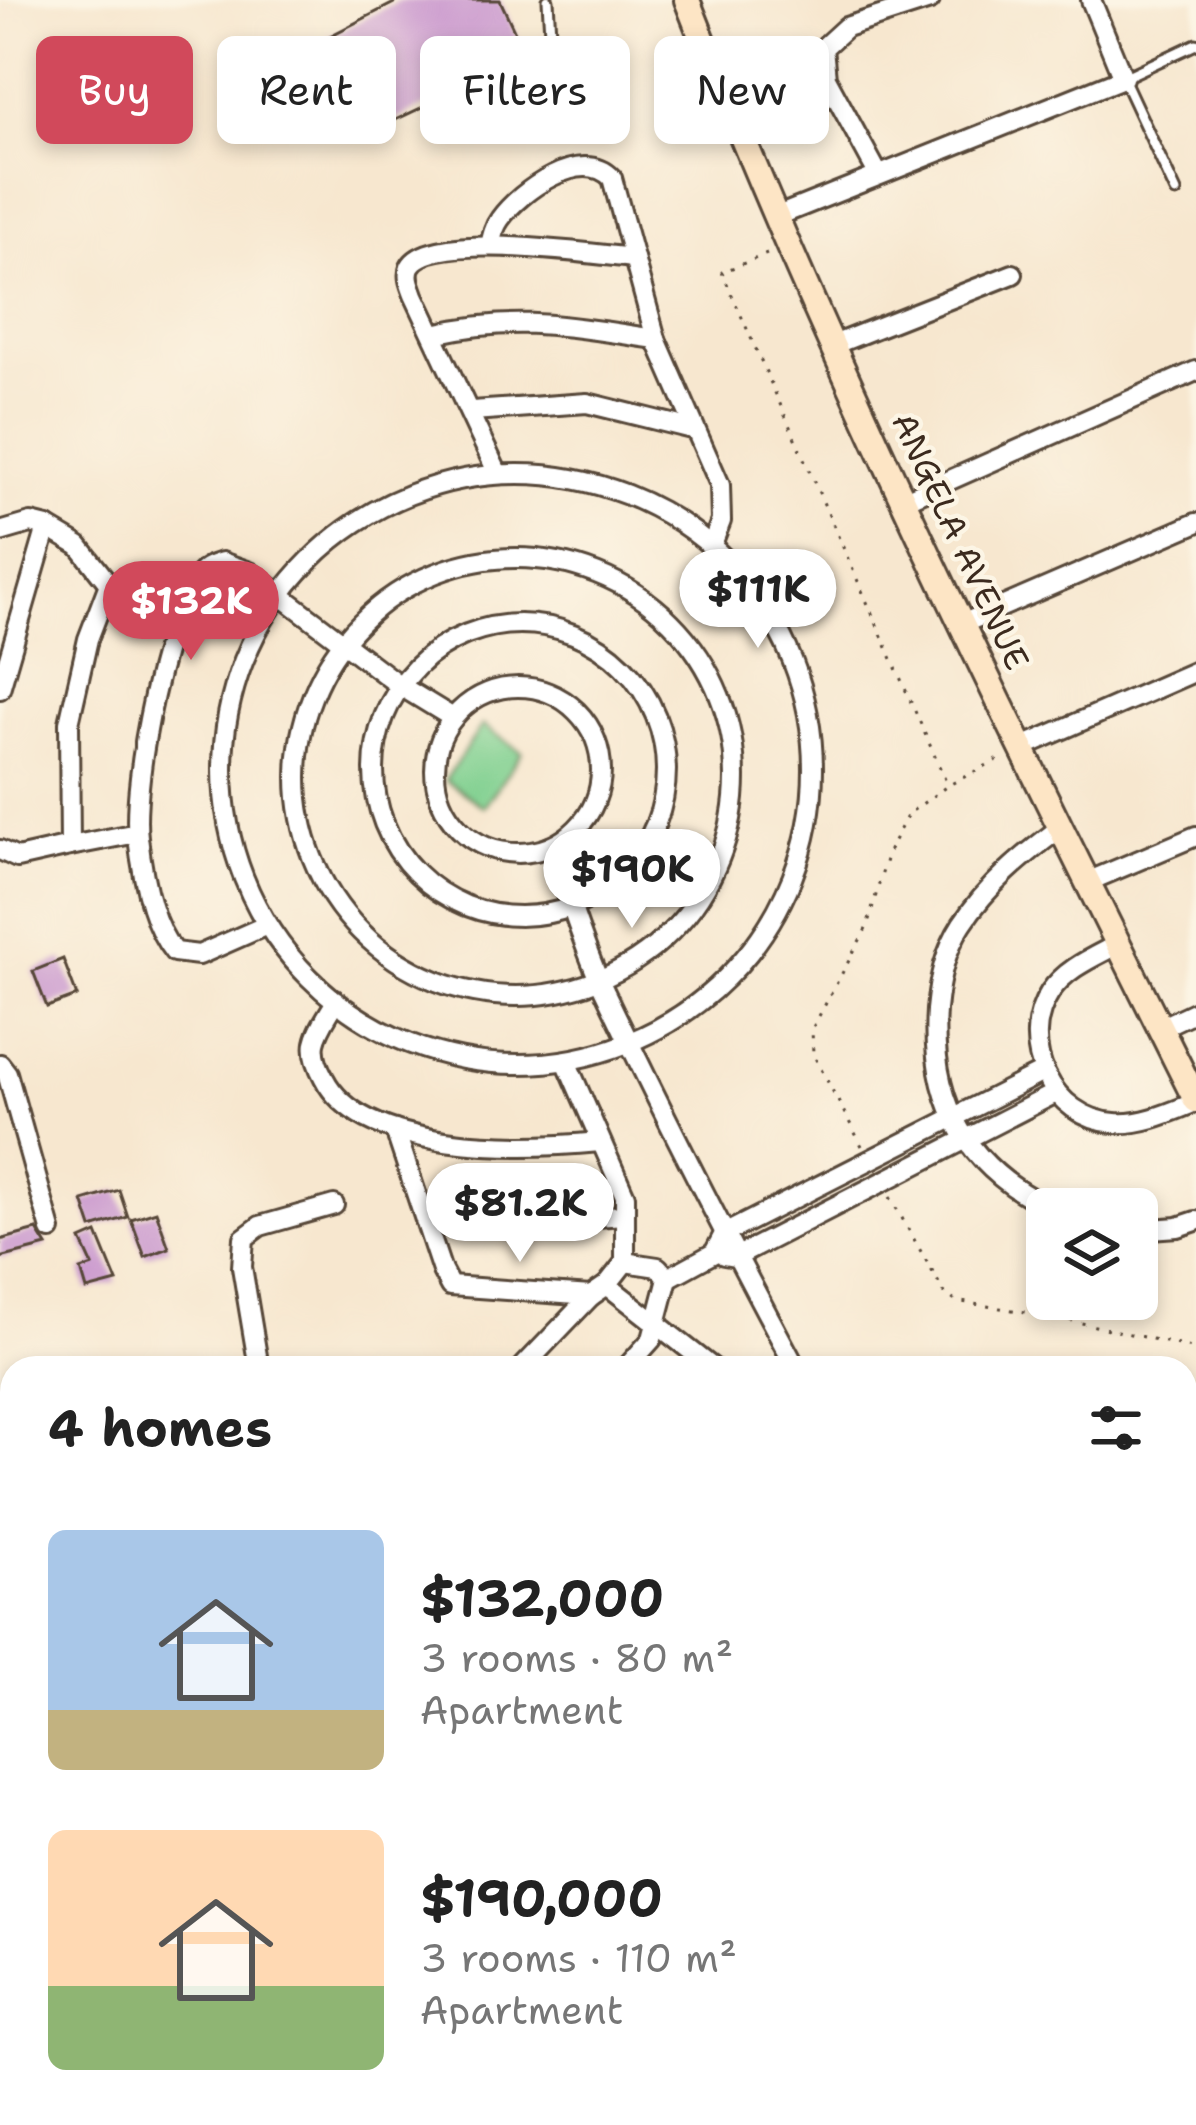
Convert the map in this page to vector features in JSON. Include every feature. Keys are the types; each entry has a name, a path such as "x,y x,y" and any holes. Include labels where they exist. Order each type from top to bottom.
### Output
{"main road":[{"name":"ANGELA AVENUE","path":"687,0 833,345 1020,748 1196,1101"}],"street":[{"path":"878,174 826,78 823,48 846,28 930,0"},
{"path":"776,217 1123,77 1090,0"},
{"path":"490,246 497,222 509,207 548,178 578,168 597,168 612,178 656,339 720,485 721,520 710,548"},
{"path":"499,474 410,283 411,266 426,254 490,246 634,258"},
{"path":"833,345 1013,274"},
{"path":"433,334 519,321 656,339"},
{"path":"905,500 1196,371"},
{"path":"472,411 587,403 692,429"},
{"path":"499,474 567,478 604,487 672,518 710,548 756,595 793,662 812,736 812,812 791,886 753,951 698,1004 632,1042 566,1061 518,1065 469,1060 392,1035 336,1001 302,970 267,925 238,862 227,824 223,745 240,667 278,592 335,536 371,512 450,482 499,474"},
{"path":"962,624 1196,523"},
{"path":"0,532 31,524 47,526 79,546 109,584 171,626"},
{"path":"0,689 47,526"},
{"path":"536,558 584,569 628,589 679,630 721,699 734,746 734,810 726,842 707,886 679,926 656,948 600,981 520,997 479,994 440,983 370,941 320,877 297,800 296,759 303,719 317,681 341,641 384,601 441,570 472,561 536,558"},
{"path":"267,925 199,955 174,952 149,893 137,833 142,758 171,626 204,569 222,562 250,572 399,686 453,718"},
{"path":"70,846 69,723 88,639 109,584"},
{"path":"516,623 570,633 595,645 636,682 660,731 665,786 660,813 634,861 615,881 574,905 532,915 495,914 460,903 428,884 384,826 374,790 374,753 382,718 399,686 439,647 476,631 516,623"},
{"path":"1020,748 1196,671"},
{"path":"505,688 546,692 580,715 599,751 599,792 579,827 550,847 502,852 464,833 449,817 435,778 442,736 467,704 505,688"},
{"path":"1026,1195 1012,1188 964,1140 952,1117 941,1091 935,1034 938,988 946,952 961,925 990,887 1060,828"},
{"path":"0,850 17,858 137,833"},
{"path":"1087,882 1196,836"},
{"path":"550,847 600,981 684,1160 790,1356"},
{"path":"1118,944 1067,973 1052,988 1036,1029 1043,1072 1073,1108 1115,1123 1161,1115 1196,1101"},
{"path":"336,1001 316,1037 314,1052 320,1070 334,1097 395,1130 490,1147 600,1142"},
{"path":"1160,1028 1196,1011"},
{"path":"534,1356 625,1262 625,1196 566,1061"},
{"path":"0,1064 7,1072 51,1230"},
{"path":"668,1278 714,1253 724,1234 1043,1072"},
{"path":"714,1253 736,1257 1057,1094"},
{"path":"395,1130 450,1286 599,1291 654,1321 698,1356"},
{"path":"257,1356 240,1251 244,1238 260,1226 334,1205"},
{"path":"426,1217 557,1220 623,1214"},
{"path":"1158,1228 1196,1222"},
{"path":"625,1262 658,1268 668,1278"},
{"path":"637,1356 652,1339 668,1278"}],"lane":[{"path":"548,0 550,36"},
{"path":"1176,192 1123,77 1196,44"}],"path":[{"path":"788,246 722,272 947,786"},
{"path":"869,1159 813,1054 812,1028 867,927 896,834 908,814 947,786 1020,748"},
{"path":"882,1183 944,1292 956,1301 1196,1348"}],"green space":[{"path":"482,725 522,752 484,807 445,780"}],"building":[{"path":"400,0 500,0 517,36 420,36 420,108 396,120 396,36 330,36"},
{"path":"63,959 77,996 47,1007 33,971"},
{"path":"119,1190 128,1217 92,1228 83,1201"},
{"path":"156,1211 169,1248 145,1257 131,1219"},
{"path":"37,1230 47,1246 0,1258 0,1240"},
{"path":"97,1233 117,1282 87,1290 81,1270 93,1266 81,1240"}]}
